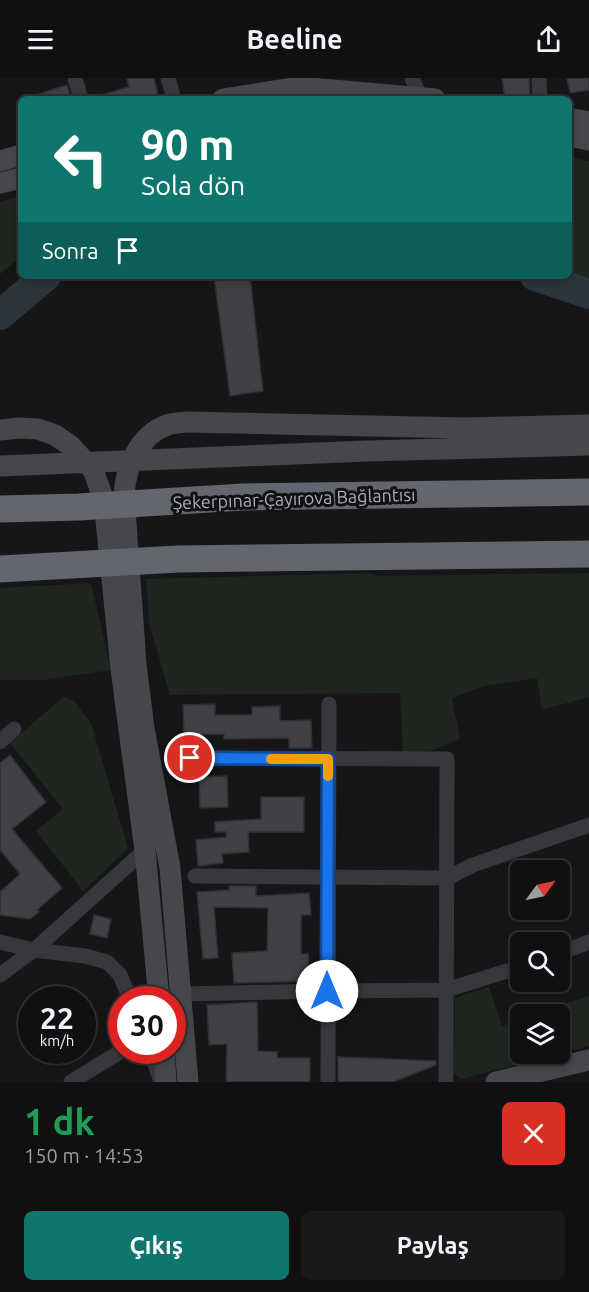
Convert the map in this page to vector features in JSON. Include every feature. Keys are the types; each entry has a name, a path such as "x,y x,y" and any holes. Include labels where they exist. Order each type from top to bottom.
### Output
{"highway":[{"name":"Şekerpınar-Çayırova Bağlantısı","path":"0,509 79,507 243,497 589,492"},
{"path":"0,568 178,559 589,554"}],"main road":[{"path":"233,96 268,85 422,93"},
{"path":"572,119 589,122"},
{"path":"572,137 589,140"},
{"path":"0,183 18,179"},
{"path":"180,986 170,868 144,728 128,667 129,552 124,494 128,468 142,445 153,433 166,425 186,422 465,428 589,425"},
{"path":"0,430 38,429 55,435 71,446 93,470 104,500 128,667 158,986"},
{"path":"0,466 367,451 589,445"},
{"path":"186,1057 188,1082"},
{"path":"496,1082 589,1060"},
{"path":"165,1064 166,1082"}],"street":[{"path":"75,78 80,96"},
{"path":"168,78 173,96"},
{"path":"539,78 540,96"},
{"path":"328,704 328,1082"},
{"path":"0,742 14,729"},
{"path":"190,758 447,759 446,1082"},
{"path":"195,876 447,878 473,865 589,825"},
{"path":"0,975 34,950 145,850"},
{"path":"0,942 34,950 85,956 107,962 120,975 125,986"},
{"path":"570,949 589,942"},
{"path":"186,994 446,990 510,970"},
{"path":"71,1082 108,1059"},
{"path":"155,1064 161,1082"}],"shaded area":[{"path":"572,158 589,161 589,285 566,279 572,279"},
{"path":"18,197 18,259 0,274 0,202"},
{"path":"372,573 377,576 589,573 589,697 542,710 537,678 484,686 452,698 460,739 434,750 403,754 400,693 170,695 149,623 146,579"},
{"path":"91,583 111,670 43,680 0,680 0,588"},
{"path":"63,697 74,701 91,723 128,848 83,891 36,831 63,809 10,743"},
{"path":"489,987 502,1026 510,1023 510,1064 519,1064 461,1079 454,1073 455,998"},
{"path":"589,996 589,1046 570,1051 570,1004 566,1004"}],"building":[{"path":"127,78 154,78 158,95 101,96 129,87"},
{"path":"502,78 529,78 530,96 505,96"},
{"path":"567,78 589,78 589,90 570,93"},
{"path":"67,85 70,96 33,96"},
{"path":"214,279 250,279 263,391 230,396"},
{"path":"215,704 215,715 252,715 252,707 280,706 280,721 311,720 312,748 289,748 289,738 224,739 224,734 184,735 183,705"},
{"path":"10,755 46,802 12,829 62,888 30,919 0,915 0,892 20,874 0,850 0,763"},
{"path":"227,776 228,807 200,808 199,777"},
{"path":"261,797 304,797 304,832 248,832 249,852 222,854 223,863 198,866 196,840 226,837 226,832 215,832 215,822 261,819"},
{"path":"229,886 256,886 256,896 309,893 311,915 301,915 301,954 308,954 310,981 234,983 232,953 267,951 268,908 214,907 218,958 203,959 197,892 229,890"},
{"path":"94,915 111,919 107,938 90,934"},
{"path":"257,1002 258,1051 277,1052 277,1058 310,1058 310,1082 226,1082 227,1044 209,1045 207,1005"},
{"path":"338,1057 436,1061 436,1065 393,1082 338,1082"}],"waterway":[{"path":"0,315 42,279"},
{"path":"544,279 589,294"}],"slow traffic":[{"path":"271,759 328,759 328,776"}],"route":[{"path":"190,758 328,759 327,991"}]}
